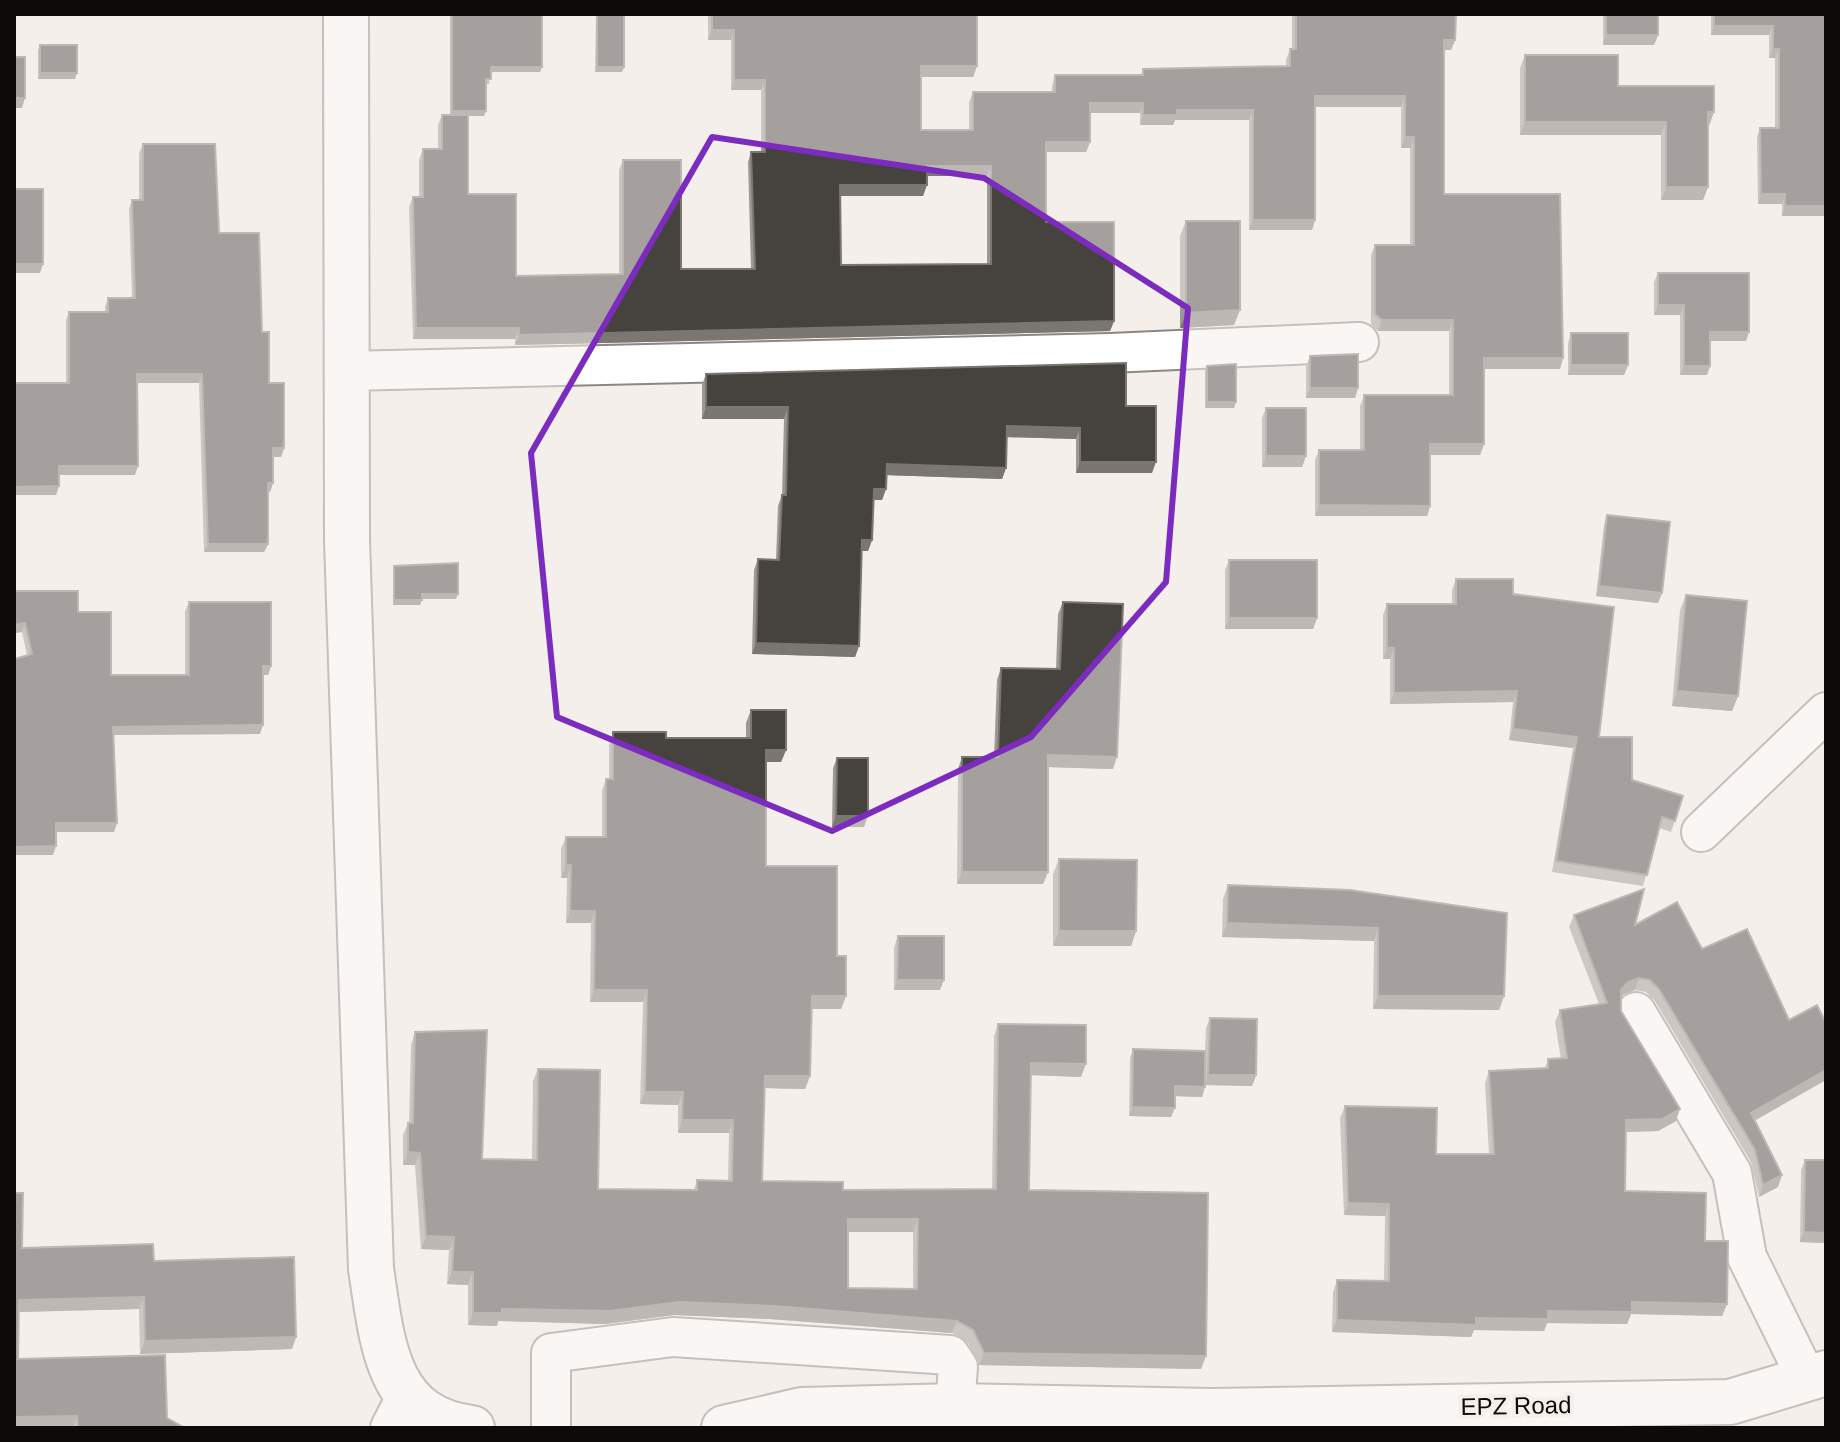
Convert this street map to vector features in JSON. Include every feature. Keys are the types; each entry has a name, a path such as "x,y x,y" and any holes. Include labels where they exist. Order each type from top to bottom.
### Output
{"street":[{"path":"346,14 347,540 371,1269 384,1352 398,1412 446,1425 472,1428"},
{"path":"346,371 1110,353 1359,342"},
{"path":"1701,832 1826,712"},
{"path":"1636,1012 1732,1173 1747,1257 1816,1376"},
{"path":"551,1428 551,1353 673,1337 950,1355 958,1367 955,1406"},
{"name":"EPZ Road","path":"724,1428 802,1410 955,1406 1212,1411 1730,1402 1816,1376"}],"highlighted area":[{"path":"712,137 984,178 1188,308 1166,582 1031,737 832,831 557,717 531,453"}],"building":[{"path":"452,14 542,14 542,67 491,67 491,79 486,79 486,111 452,111"},
{"path":"597,14 624,14 624,67 597,67"},
{"path":"712,14 977,14 977,66 921,66 921,130 973,130 973,92 1055,92 1055,75 1143,75 1143,69 1290,66 1290,49 1296,49 1296,14 1456,14 1455,40 1444,40 1444,194 1560,194 1563,358 1484,358 1484,444 1430,444 1430,506 1319,505 1319,450 1364,450 1364,395 1453,395 1453,320 1382,320 1375,314 1375,245 1414,245 1414,137 1405,137 1405,96 1315,96 1315,220 1253,220 1253,110 1177,110 1177,115 1143,115 1143,103 1090,103 1090,142 1046,142 1046,222 1114,222 1114,321 519,335 519,328 416,328 413,197 423,197 423,149 442,149 442,115 468,115 468,194 516,194 516,276 623,274 623,160 681,160 681,269 755,269 751,152 765,152 765,80 734,80 734,30 712,30","holes":["927,166 991,166 991,264 841,265 840,185 927,185"]},
{"path":"1606,14 1658,14 1658,35 1606,35"},
{"path":"1714,14 1826,14 1826,206 1785,206 1785,194 1761,194 1760,128 1779,128 1779,49 1773,49 1773,26 1714,26"},
{"path":"40,45 77,45 77,73 40,73"},
{"path":"1525,55 1618,55 1618,86 1714,86 1714,112 1708,112 1708,187 1666,187 1666,122 1525,122"},
{"path":"14,57 25,57 25,98 14,98"},
{"path":"143,144 215,144 219,233 259,233 262,332 269,332 269,383 284,383 284,448 273,448 273,483 268,483 268,544 208,544 202,374 137,374 138,466 59,466 59,486 14,487 14,383 69,383 69,312 108,312 108,298 135,298 132,200 143,200"},
{"path":"14,189 43,189 43,264 14,264"},
{"path":"1186,221 1240,221 1240,310 1186,313"},
{"path":"1658,273 1749,273 1749,332 1710,332 1710,366 1684,366 1684,305 1658,305"},
{"path":"1571,333 1628,333 1628,365 1571,365"},
{"path":"1358,354 1358,388 1310,388 1310,356"},
{"path":"1126,363 1126,406 1156,406 1156,462 1080,462 1080,428 1007,426 1006,468 887,464 886,489 874,489 872,540 862,540 859,646 756,643 758,559 779,560 782,495 786,495 788,407 706,407 706,374"},
{"path":"1236,364 1236,402 1207,402 1207,366"},
{"path":"1266,408 1306,408 1306,456 1266,456"},
{"path":"1607,515 1670,522 1662,593 1599,586"},
{"path":"1229,560 1317,560 1317,618 1229,618"},
{"path":"458,563 458,594 422,594 422,600 394,600 394,566"},
{"path":"1456,579 1513,579 1513,594 1614,607 1599,737 1632,737 1632,780 1683,796 1675,821 1662,817 1647,875 1556,861 1577,737 1513,729 1517,691 1394,693 1394,648 1387,648 1387,604 1456,604"},
{"path":"14,591 78,591 78,612 111,612 111,675 189,675 189,602 271,602 271,666 263,666 263,725 113,727 117,823 56,823 56,846 14,847 14,659 32,654 25,623 14,625"},
{"path":"1686,595 1747,601 1738,696 1677,691"},
{"path":"1063,602 1123,604 1117,757 1048,755 1048,872 962,872 962,757 998,757 1001,668 1060,669"},
{"path":"751,710 786,710 786,750 766,750 766,866 837,866 837,956 846,956 846,996 812,996 810,1076 765,1076 762,1181 843,1182 843,1190 996,1189 998,1024 1086,1025 1086,1064 1031,1063 1029,1190 1208,1193 1206,1356 984,1353 973,1330 957,1321 774,1306 679,1302 610,1311 502,1309 502,1313 473,1313 473,1272 452,1272 454,1237 426,1236 420,1153 408,1152 408,1123 413,1123 415,1032 487,1030 482,1159 537,1160 538,1069 600,1070 598,1189 697,1190 697,1180 732,1181 733,1120 682,1120 683,1092 645,1092 647,990 594,990 595,911 570,911 571,865 566,865 566,837 606,837 606,779 613,779 613,732 666,732 666,738 751,738","holes":["848,1219 918,1219 917,1289 848,1288"]},
{"path":"837,758 868,758 868,816 836,816"},
{"path":"1059,859 1137,860 1136,931 1059,931"},
{"path":"1228,885 1350,890 1507,913 1504,996 1378,996 1378,928 1227,923"},
{"path":"1644,889 1635,925 1677,902 1702,949 1747,929 1789,1020 1817,1005 1826,1023 1826,1070 1751,1113 1782,1175 1763,1185 1755,1150 1659,989 1650,980 1639,978 1628,982 1621,990 1621,1011 1680,1109 1662,1119 1626,1120 1625,1191 1706,1193 1705,1241 1728,1241 1727,1304 1632,1302 1632,1312 1548,1311 1548,1319 1476,1318 1476,1325 1337,1320 1337,1280 1389,1281 1389,1204 1348,1203 1345,1106 1437,1108 1436,1154 1494,1154 1489,1071 1548,1068 1548,1059 1567,1058 1560,1010 1607,1003 1574,915"},
{"path":"898,936 944,936 944,980 897,980"},
{"path":"1210,1018 1257,1019 1256,1075 1208,1075"},
{"path":"1133,1049 1205,1051 1205,1087 1175,1086 1175,1108 1132,1107"},
{"path":"1805,1160 1826,1160 1826,1233 1804,1232"},
{"path":"14,1193 23,1193 22,1248 153,1244 154,1261 294,1257 296,1337 145,1341 144,1297 19,1300 18,1359 165,1355 167,1418 185,1428 78,1428 77,1416 14,1417"}]}
